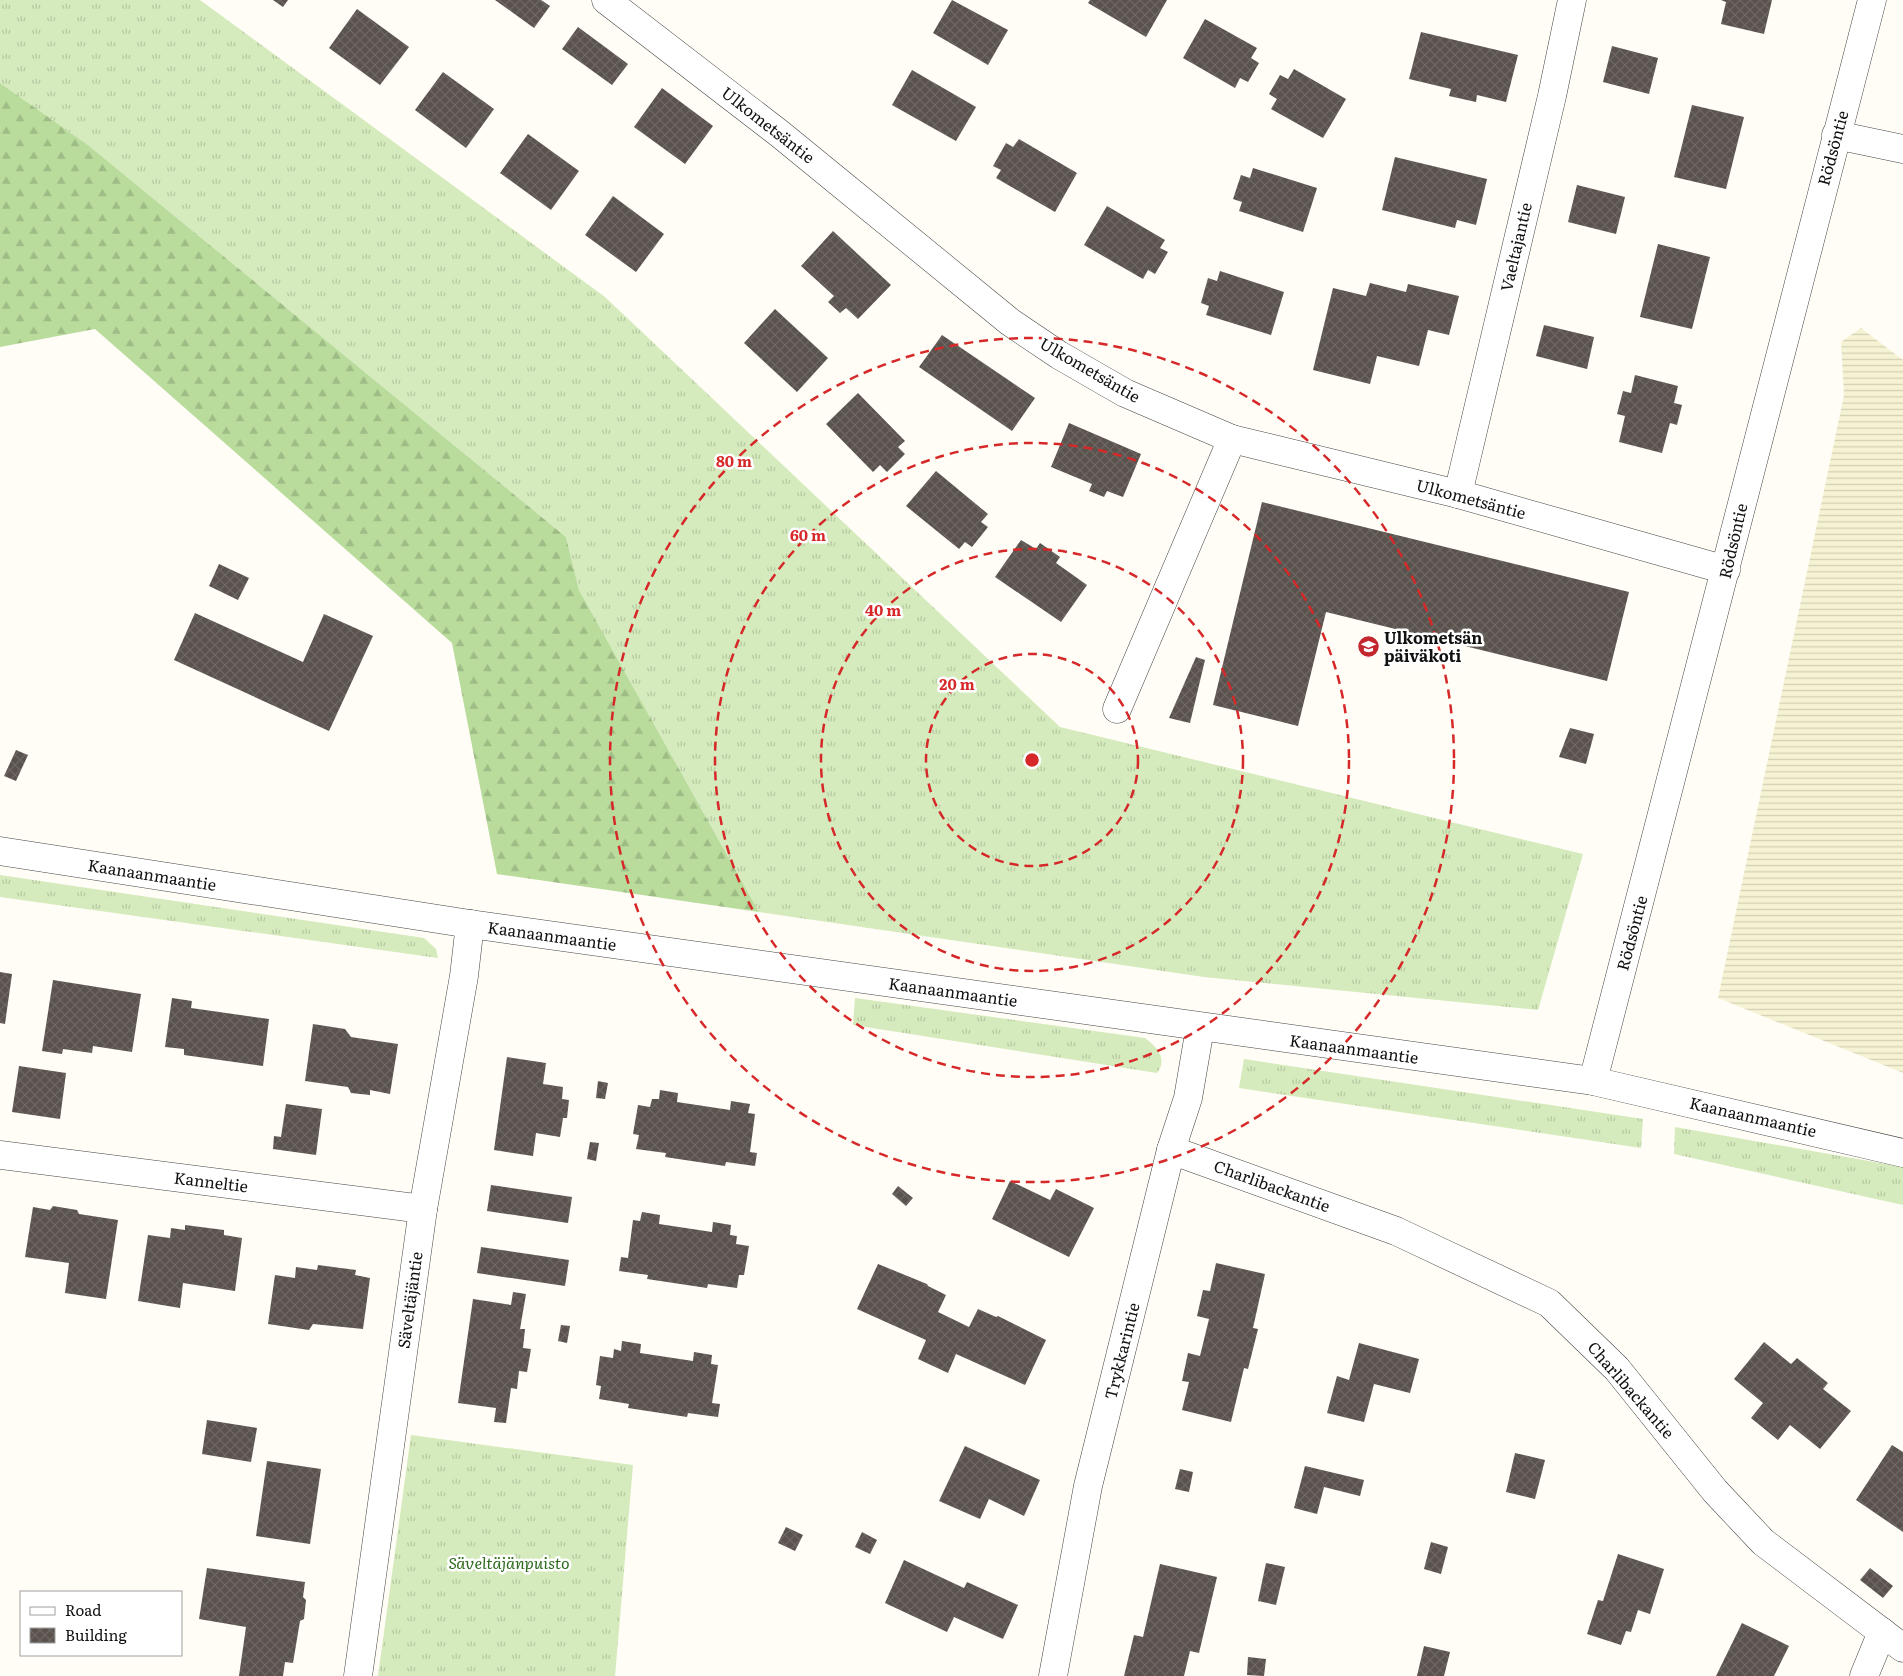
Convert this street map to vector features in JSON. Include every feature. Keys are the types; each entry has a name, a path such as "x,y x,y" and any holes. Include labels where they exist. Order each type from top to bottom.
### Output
{"street":[{"name":"Ulkometsäntie","path":"606,0 780,134 1010,322 1059,355 1125,394 1232,439 1458,494 1726,570"},
{"name":"Vaeltajantie","path":"1458,494 1552,96 1572,0"},
{"name":"Rödsöntie","path":"1593,1081 1872,0"},
{"path":"1836,135 1903,149"},
{"path":"1117,708 1232,439"},
{"name":"Kaanaanmaantie","path":"0,851 470,924 1200,1028 1593,1081 1903,1152"},
{"name":"Säveltäjäntie","path":"358,1676 423,1209 464,976 470,924"},
{"name":"Trykkarintie","path":"1053,1676 1088,1486 1171,1150 1188,1098 1200,1028"},
{"name":"Charlibackantie","path":"1171,1150 1396,1231 1549,1303 1617,1369 1715,1491 1763,1542 1893,1640"},
{"name":"Kanneltie","path":"0,1155 423,1209"},
{"path":"1864,1676 1893,1640"}],"shaded area":[{"path":"1861,328 1903,360 1903,1073 1718,998 1844,395 1841,342"}],"green space":[{"path":"0,0 200,0 605,297 1060,727 1583,854 1538,1010 1204,977 759,912 579,590 566,537 88,145 0,83"},
{"path":"0,83 88,145 566,537 579,590 759,912 497,874 452,643 95,329 0,347"},
{"path":"0,875 424,938 436,949 438,958 0,897"},
{"path":"855,998 1145,1038 1160,1054 1160,1068 1157,1073 853,1025"},
{"path":"1244,1059 1643,1119 1641,1148 1239,1088"},
{"path":"1675,1127 1903,1167 1903,1205 1674,1154"},
{"name":"Säveltäjänpuisto","path":"411,1435 633,1465 615,1676 378,1676"}],"building":[{"path":"273,0 288,0 283,7"},
{"path":"495,0 541,0 550,6 534,28"},
{"path":"952,0 1008,30 988,65 933,33"},
{"path":"1090,0 1167,0 1146,37 1088,3"},
{"path":"1721,0 1772,0 1764,34 1721,24 1726,2"},
{"path":"357,9 409,47 380,85 329,48"},
{"path":"1205,19 1257,48 1251,58 1259,63 1248,82 1240,78 1235,88 1183,58"},
{"path":"578,27 628,64 612,85 562,49"},
{"path":"1421,32 1518,55 1506,102 1477,95 1476,102 1449,96 1451,89 1409,79"},
{"path":"1612,46 1658,58 1649,94 1603,82"},
{"path":"1294,69 1346,99 1323,138 1271,109 1277,99 1269,94 1280,75 1288,79"},
{"path":"912,70 976,107 956,141 892,105"},
{"path":"443,72 494,109 466,148 415,110"},
{"path":"662,88 713,126 685,164 634,127"},
{"path":"1692,105 1744,117 1726,189 1674,177"},
{"path":"528,134 579,171 551,210 500,173"},
{"path":"1019,139 1077,173 1055,212 996,178 1001,170 993,166 1006,143 1013,147"},
{"path":"1395,157 1487,179 1476,225 1457,220 1455,228 1382,210"},
{"path":"1253,168 1317,188 1303,232 1239,211 1242,202 1233,199 1241,175 1250,178"},
{"path":"1577,185 1625,197 1616,234 1568,222"},
{"path":"613,196 664,234 636,272 585,235"},
{"path":"1107,206 1165,240 1160,248 1168,252 1155,274 1148,270 1143,279 1084,245"},
{"path":"833,231 891,285 858,319 846,308 840,313 828,302 834,296 801,266"},
{"path":"1658,244 1710,257 1692,329 1640,317"},
{"path":"1220,271 1284,292 1271,335 1206,315 1209,306 1201,303 1208,278 1217,281"},
{"path":"1370,283 1406,292 1408,284 1459,296 1449,335 1428,330 1419,366 1377,356 1370,384 1313,370 1333,288 1366,296"},
{"path":"775,309 828,358 797,392 744,343"},
{"path":"1544,325 1594,337 1587,369 1536,356"},
{"path":"942,335 1035,398 1012,431 919,367"},
{"path":"1635,375 1678,386 1674,403 1682,405 1677,425 1670,423 1662,453 1619,442 1625,416 1617,414 1623,391 1631,393"},
{"path":"858,393 905,441 898,447 905,454 887,472 880,465 873,472 826,424"},
{"path":"1069,423 1141,454 1123,497 1107,491 1104,497 1089,491 1092,484 1051,467"},
{"path":"936,471 988,514 981,522 988,527 972,547 965,542 959,549 906,506"},
{"path":"1262,502 1629,592 1607,681 1326,612 1298,726 1213,705"},
{"path":"1021,540 1036,549 1040,543 1060,557 1056,563 1087,585 1061,622 995,577"},
{"path":"219,564 249,578 238,600 209,586"},
{"path":"195,613 303,662 324,614 373,636 329,731 174,660"},
{"path":"1196,657 1205,660 1190,723 1169,718"},
{"path":"1570,728 1594,734 1586,764 1559,757"},
{"path":"16,750 28,755 16,781 4,776"},
{"path":"0,972 12,974 5,1024 0,1023"},
{"path":"53,980 141,994 132,1052 93,1046 92,1053 63,1049 62,1054 42,1051"},
{"path":"172,998 192,1001 191,1008 269,1019 263,1066 184,1055 184,1049 165,1047"},
{"path":"313,1024 345,1029 351,1037 398,1044 390,1094 370,1090 370,1095 351,1093 348,1087 305,1081"},
{"path":"507,1057 546,1063 543,1084 563,1087 562,1099 569,1100 567,1118 563,1118 560,1137 536,1133 533,1156 494,1150"},
{"path":"19,1066 66,1073 60,1119 12,1112"},
{"path":"598,1081 608,1083 605,1099 596,1098"},
{"path":"660,1090 678,1093 677,1102 730,1110 731,1101 750,1104 748,1113 755,1114 750,1152 757,1153 755,1166 726,1162 725,1166 665,1157 666,1153 636,1149 639,1135 633,1134 638,1105 650,1107 652,1099 659,1099"},
{"path":"286,1104 322,1109 316,1155 273,1149 274,1136 281,1137"},
{"path":"590,1142 599,1143 596,1161 587,1159"},
{"path":"1010,1181 1050,1200 1056,1189 1094,1208 1069,1257 992,1219"},
{"path":"491,1185 572,1197 568,1223 487,1211"},
{"path":"898,1186 913,1198 906,1206 892,1194"},
{"path":"53,1206 77,1210 79,1214 118,1220 106,1299 65,1293 69,1263 25,1257 33,1207 50,1210"},
{"path":"642,1212 660,1215 659,1224 712,1232 713,1222 731,1225 730,1235 737,1236 736,1244 749,1246 744,1275 739,1275 737,1288 708,1284 707,1288 647,1279 648,1275 619,1271 621,1257 628,1258 633,1220 640,1221"},
{"path":"185,1225 224,1230 224,1235 242,1238 235,1291 183,1283 180,1308 138,1301 148,1235 170,1238 171,1228 185,1230"},
{"path":"481,1247 569,1260 565,1286 477,1273"},
{"path":"1216,1263 1265,1274 1253,1328 1258,1329 1248,1369 1244,1368 1231,1422 1182,1410 1189,1382 1182,1381 1188,1353 1200,1356 1209,1319 1197,1316 1203,1290 1210,1291"},
{"path":"878,1264 927,1284 946,1295 938,1312 969,1327 978,1309 996,1317 998,1316 1046,1340 1025,1385 956,1354 948,1373 918,1359 926,1340 857,1309"},
{"path":"318,1265 356,1270 355,1275 370,1278 363,1329 313,1324 309,1330 268,1324 275,1275 295,1278 296,1267 317,1270"},
{"path":"513,1292 526,1294 520,1329 525,1329 523,1348 531,1349 527,1372 519,1371 517,1389 511,1388 506,1423 494,1422 496,1408 458,1403 473,1299 511,1305"},
{"path":"561,1325 570,1326 567,1343 558,1341"},
{"path":"622,1341 641,1344 640,1353 693,1361 694,1352 712,1355 711,1364 718,1365 712,1403 720,1404 718,1417 688,1413 687,1417 628,1408 629,1404 599,1399 601,1386 596,1385 600,1356 613,1358 614,1349 621,1351"},
{"path":"1764,1342 1791,1364 1797,1358 1828,1383 1823,1389 1851,1411 1820,1449 1790,1425 1778,1440 1751,1418 1763,1403 1734,1379"},
{"path":"1359,1343 1419,1359 1410,1393 1374,1384 1364,1422 1327,1413 1337,1376 1349,1380"},
{"path":"207,1420 257,1428 251,1462 202,1454"},
{"path":"1892,1445 1903,1452 1903,1532 1856,1500"},
{"path":"965,1446 1040,1480 1024,1516 989,1499 980,1519 939,1501"},
{"path":"1515,1453 1545,1460 1535,1499 1506,1492"},
{"path":"267,1461 321,1469 310,1544 256,1536"},
{"path":"1305,1466 1364,1480 1360,1496 1324,1487 1317,1514 1294,1508"},
{"path":"1180,1469 1193,1472 1189,1492 1175,1489"},
{"path":"786,1527 803,1535 795,1551 778,1543"},
{"path":"862,1532 877,1540 870,1554 855,1547"},
{"path":"1431,1542 1448,1547 1441,1574 1424,1569"},
{"path":"1618,1554 1664,1569 1650,1614 1638,1610 1631,1632 1626,1631 1621,1645 1587,1634 1598,1600 1603,1601"},
{"path":"904,1560 964,1588 967,1582 1018,1605 1003,1639 954,1617 947,1632 885,1603"},
{"path":"1266,1563 1285,1567 1276,1605 1258,1601"},
{"path":"1160,1564 1217,1577 1199,1653 1190,1651 1184,1676 1124,1676 1134,1635 1143,1637"},
{"path":"207,1568 305,1582 303,1597 306,1600 304,1619 300,1621 293,1663 285,1662 283,1676 239,1676 246,1627 199,1619"},
{"path":"1870,1568 1893,1586 1883,1598 1860,1580"},
{"path":"1742,1623 1789,1646 1774,1676 1716,1676"},
{"path":"1424,1646 1450,1652 1444,1676 1417,1676"},
{"path":"1248,1657 1266,1659 1264,1676 1247,1675"}],"place":[{"name":"Ulkometsän päiväkoti","path":"1368,647"}]}
